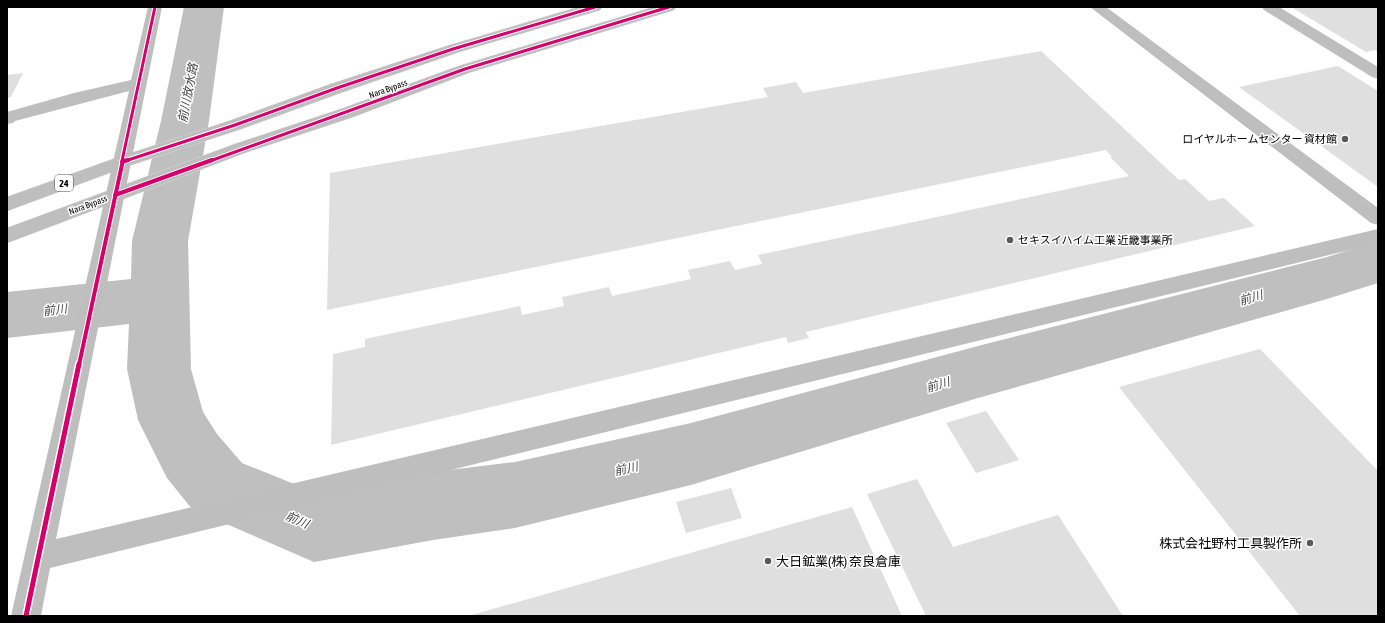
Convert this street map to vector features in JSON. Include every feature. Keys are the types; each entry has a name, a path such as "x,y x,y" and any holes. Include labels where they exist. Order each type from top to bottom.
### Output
{"main road":[{"path":"26,616 122,162 140,84 155,7"},
{"name":"Nara Bypass","path":"7,204 122,162 235,125 337,88 432,56 595,7"},
{"name":"Nara Bypass","path":"7,236 241,148 347,113 465,69 669,7"},
{"path":"1097,7 1378,218"},
{"path":"1269,7 1378,74"},
{"path":"7,118 80,97 140,84"},
{"path":"38,557 1378,236"}],"building":[{"path":"1291,7 1378,7 1378,52 1375,50 1366,52"},
{"name":"セキスイハイム工業 近畿事業所","path":"1041,51 1179,180 1185,179 1209,201 1224,198 1255,226 806,332 809,338 788,343 786,337 331,445 333,354 365,347 365,339 520,306 522,315 564,306 562,297 609,287 612,296 691,279 688,270 730,261 735,270 762,264 758,255 1129,176 1110,157 1112,157 1106,150 327,310 330,173 768,97 763,88 796,82 803,93"},
{"name":"ロイヤルホームセンター 資材館","path":"1338,66 1378,91 1378,187 1239,87"},
{"path":"23,73 11,97 7,98 7,75"},
{"name":"株式会社野村工具製作所","path":"1260,349 1378,471 1378,616 1300,616 1119,387"},
{"path":"986,411 1019,460 976,473 946,423"},
{"path":"917,479 953,547 1058,515 1123,616 926,616 867,494"},
{"path":"731,488 742,518 686,533 676,502"},
{"name":"大日鉱業(株) 奈良倉庫","path":"852,507 902,616 468,616"}],"waterway":[{"name":"前川放水路","path":"160,298 160,241 185,121 204,7"},
{"name":"前川","path":"160,298 159,369 172,420 192,456 217,486 314,527 433,506 515,495 691,454 978,372 1327,278 1378,262"},
{"name":"前川","path":"7,315 160,298"}],"cycle path":[{"path":"26,616 155,7"},
{"path":"122,162 235,125 337,88 453,49 595,7"},
{"path":"115,195 465,69 669,7"}],"place":[{"name":"ロイヤルホームセンター 資材館","path":"1345,139"},
{"name":"セキスイハイム工業 近畿事業所","path":"1010,240"},
{"name":"株式会社野村工具製作所","path":"1310,543"},
{"name":"大日鉱業(株) 奈良倉庫","path":"768,561"}]}
